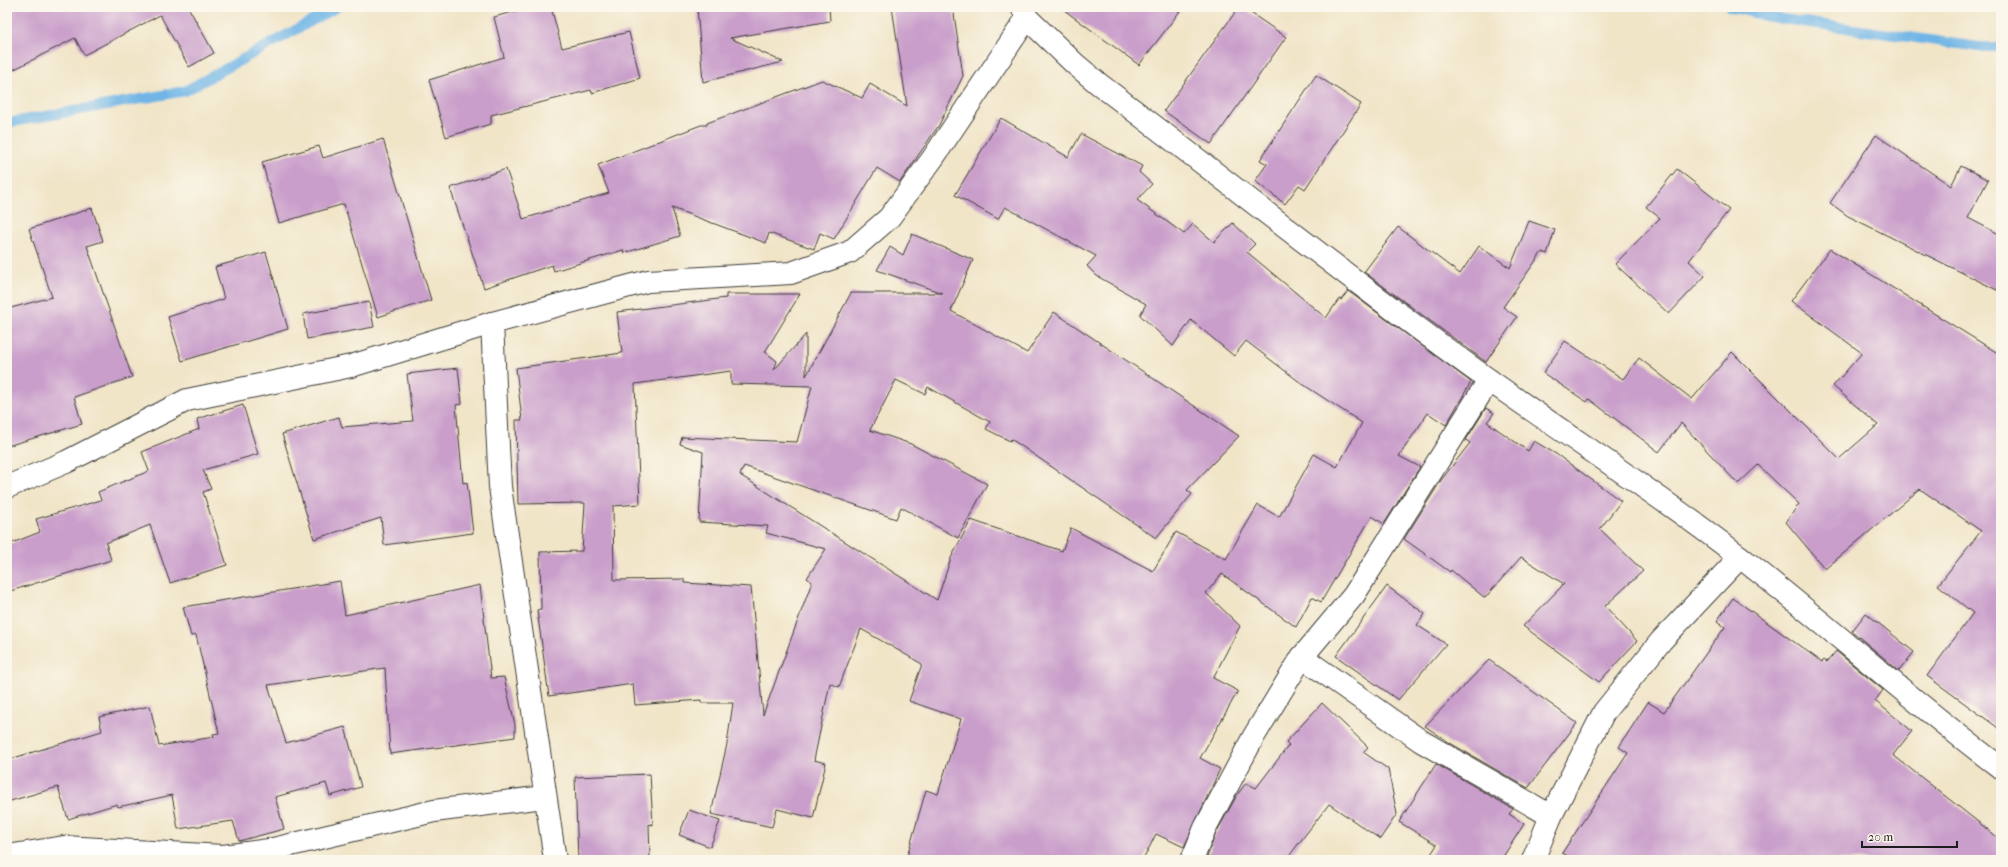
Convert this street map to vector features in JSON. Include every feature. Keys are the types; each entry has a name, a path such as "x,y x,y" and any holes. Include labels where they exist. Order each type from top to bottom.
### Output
{"street":[{"path":"7,487 66,462 187,400 351,366 492,323 648,281 791,272 850,252 889,218 933,158 1025,13 1075,64 1099,84 1370,292 1489,380 1625,474 1740,557 1859,655 2001,768"},
{"path":"492,323 500,487 544,797 555,860"},
{"path":"1192,860 1205,828 1254,736 1302,657 1354,595 1489,380"},
{"path":"1533,860 1551,816 1604,712 1661,641 1740,557"},
{"path":"1302,657 1421,741 1551,816"},
{"path":"7,856 64,846 223,856 269,850 434,811 544,797"}],"building":[{"path":"7,7 188,7 214,53 189,67 160,15 84,55 75,38 7,73"},
{"path":"531,7 551,7 562,48 629,32 640,78 592,93 591,90 491,115 491,124 446,137 429,80 504,57 494,17"},
{"path":"697,7 829,7 830,21 730,38 783,62 703,82"},
{"path":"892,7 953,7 963,76 939,125 900,182 877,168 834,239 820,233 814,249 769,233 766,243 672,208 680,236 624,253 623,250 554,271 552,265 484,288 450,188 506,169 523,219 609,193 598,165 701,125 707,125 707,123 822,80 862,98 870,84 907,106"},
{"path":"1060,7 1183,7 1139,65"},
{"path":"1239,7 1242,7 1286,37 1211,144 1164,111"},
{"path":"1316,75 1361,104 1305,189 1299,185 1285,204 1255,181 1267,164 1260,160"},
{"path":"1001,118 1068,157 1081,134 1142,166 1139,172 1152,184 1137,200 1184,234 1193,224 1214,242 1233,223 1255,244 1247,252 1326,318 1339,299 1341,300 1348,291 1471,382 1446,425 1428,413 1399,456 1420,467 1384,524 1372,516 1321,602 1312,597 1296,627 1222,574 1206,593 1240,626 1213,678 1238,691 1200,758 1220,769 1184,847 1156,834 1143,860 906,860 926,790 938,794 961,719 909,701 922,664 861,629 839,687 830,683 814,760 826,763 813,818 777,809 772,827 711,814 727,744 733,703 701,703 701,700 635,705 633,684 549,696 537,610 541,609 540,552 582,551 585,503 518,504 516,420 522,420 516,368 622,353 617,312 726,298 726,294 800,294 765,352 777,361 774,370 806,334 806,376 851,293 942,293 877,270 890,247 903,255 912,234 973,260 951,311 1027,353 1054,312 1239,436 1187,490 1192,494 1156,538 1011,439 1010,441 986,429 990,422 928,387 925,394 896,380 870,430 911,444 987,484 958,538 901,507 896,519 744,466 740,475 937,600 951,558 971,520 1062,551 1071,528 1153,571 1176,532 1226,559 1258,505 1279,517 1314,454 1337,467 1362,423 1301,383 1246,341 1234,356 1191,320 1173,346 1140,315 1146,304 1097,276 1087,266 1096,256 1005,207 998,219 955,195","holes":["731,371 731,384 812,386 797,442 682,437 680,444 703,452 699,522 768,526 766,533 826,549 807,578 812,582 763,715 751,587 684,583 684,579 614,580 613,506 640,504 635,384"]},
{"path":"1876,135 1951,186 1961,166 1988,180 1968,218 2001,235 2001,292 1848,216 1830,203"},
{"path":"383,139 431,300 378,317 344,204 279,223 262,162 319,146 323,158"},
{"path":"1677,169 1729,210 1689,261 1705,276 1669,314 1615,264 1660,218 1646,207"},
{"path":"92,208 103,241 87,246 132,377 74,397 82,424 7,446 7,309 52,297 29,229"},
{"path":"1529,221 1555,230 1547,254 1542,252 1503,307 1517,317 1486,362 1364,272 1398,227 1460,274 1479,246 1510,268"},
{"path":"1830,249 2001,355 2001,730 1927,676 1973,613 1938,585 1981,531 1920,489 1825,569 1786,522 1799,504 1758,465 1738,484 1681,423 1659,452 1589,399 1587,402 1543,373 1565,341 1623,379 1639,358 1692,399 1732,352 1839,459 1878,425 1833,386 1862,353 1791,301"},
{"path":"266,252 288,329 182,361 168,317 224,299 215,267"},
{"path":"369,302 374,327 307,339 303,314"},
{"path":"458,368 462,404 456,405 463,483 467,482 473,533 384,545 381,518 314,539 282,434 339,417 342,427 413,421 407,374"},
{"path":"243,405 258,454 203,470 211,489 203,492 227,565 170,583 150,525 106,543 111,560 7,592 7,545 40,532 36,519 101,500 98,492 149,471 142,452 199,429 197,419"},
{"path":"1486,408 1494,413 1487,422 1528,451 1534,441 1556,454 1621,501 1600,529 1643,571 1605,606 1637,641 1599,682 1523,626 1564,584 1521,557 1485,598 1451,570 1450,572 1404,539 1442,479 1470,443 1466,440"},
{"path":"340,581 345,615 480,585 491,678 504,677 515,725 515,737 390,754 385,668 268,685 286,743 345,727 361,787 330,796 326,783 275,797 284,829 239,841 233,821 178,829 172,795 118,807 117,804 68,819 58,787 7,802 7,760 102,731 99,717 150,706 159,746 214,737 213,734 219,733 196,635 191,636 183,607"},
{"path":"1387,586 1425,614 1417,625 1446,644 1398,700 1336,656"},
{"path":"1733,598 1822,662 1824,660 1827,662 1836,651 1883,690 1875,701 1912,731 1893,755 2001,840 2001,860 1576,860 1562,853 1628,753 1619,747 1648,702 1664,712 1725,627 1717,621"},
{"path":"1866,613 1914,652 1899,671 1852,631"},
{"path":"1489,660 1577,723 1528,788 1450,743 1425,726"},
{"path":"1322,703 1368,747 1363,752 1388,769 1397,814 1380,839 1329,804 1286,860 1213,860 1207,857 1216,833 1237,795 1246,783 1256,788 1289,745 1286,742"},
{"path":"1436,764 1513,809 1509,814 1524,824 1501,860 1427,860 1437,845 1399,822"},
{"path":"650,774 653,825 649,824 650,860 578,860 575,777"},
{"path":"689,810 720,821 710,847 679,835"}],"waterway":[{"path":"7,123 185,91 337,7"},
{"path":"1730,7 1769,17 1979,47 2001,47"}]}
